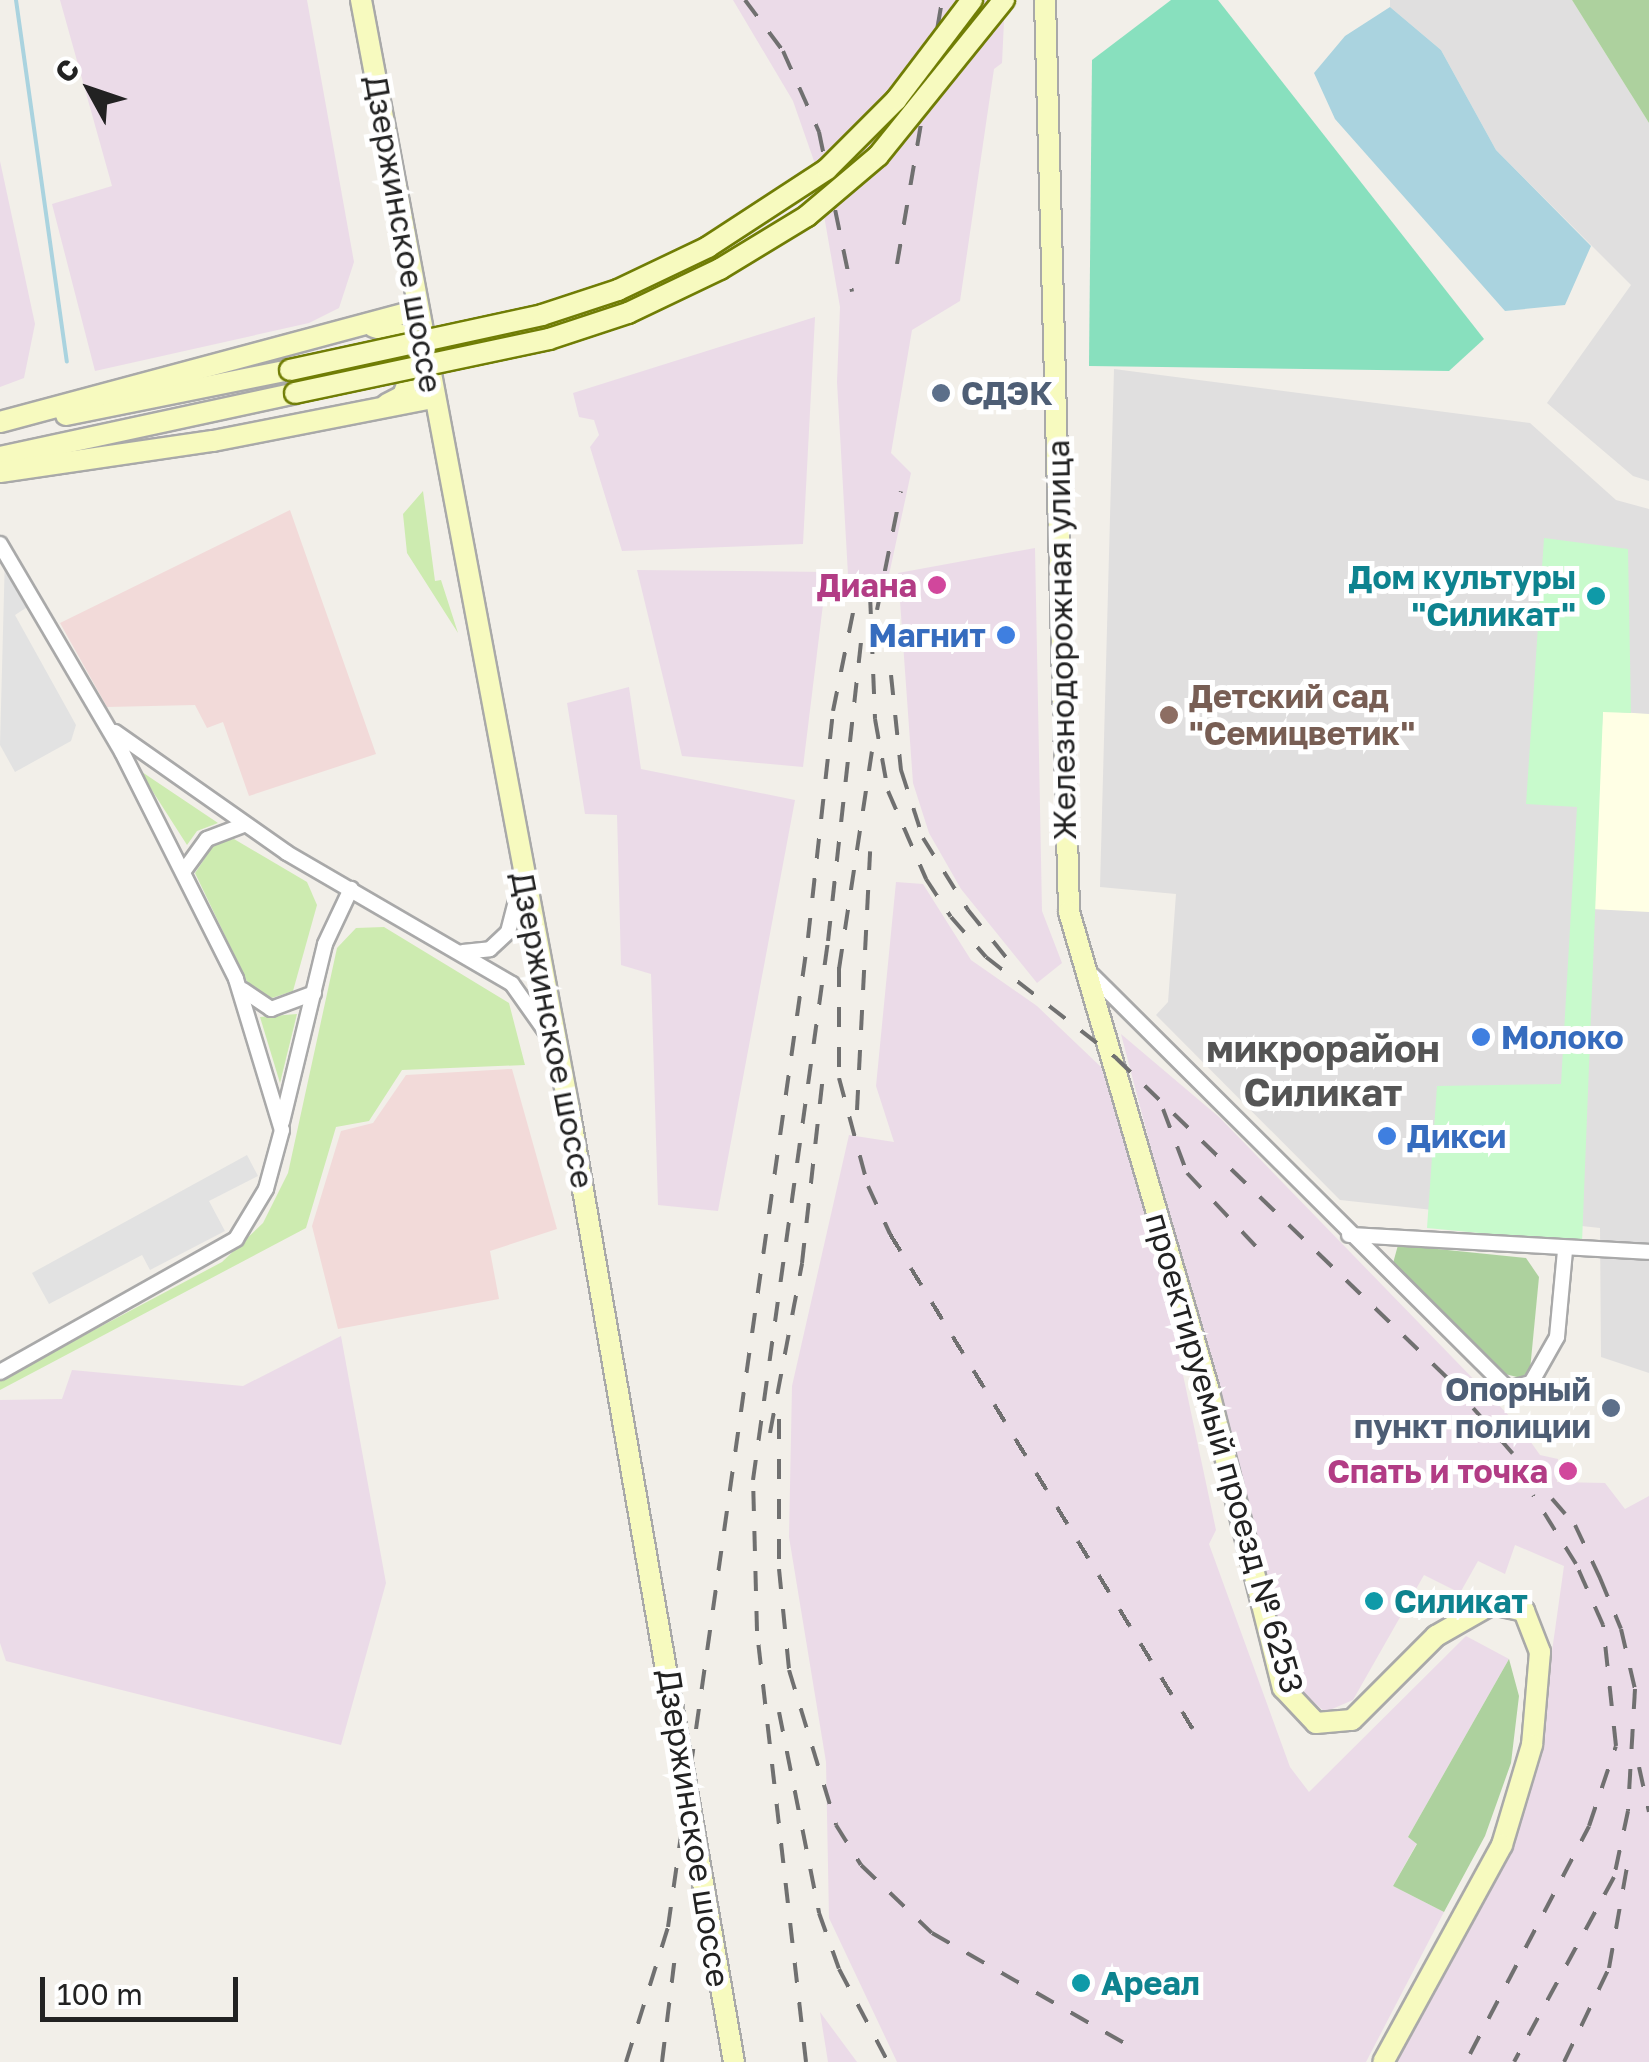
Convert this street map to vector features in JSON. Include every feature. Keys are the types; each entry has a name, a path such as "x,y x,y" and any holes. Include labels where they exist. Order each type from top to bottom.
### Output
{"main road":[{"name":"Дзержинское шоссе","path":"362,0 433,398 560,1063 734,2062"},
{"path":"0,425 290,370 542,315 618,290 708,246 838,158 896,100 972,0"},
{"path":"0,457 588,327 667,295 773,239 878,156 1004,0"},
{"name":"Железнодорожная улица","path":"1046,0 1065,875 1070,912 1092,975"},
{"path":"0,425 417,310"},
{"path":"347,329 390,328 407,340 416,363 403,396 359,412"},
{"path":"0,472 433,398"},
{"name":"проектируемый проезд № 6253","path":"1092,975 1292,1704 1316,1722 1352,1720 1436,1636 1492,1604 1524,1611 1538,1640 1541,1684 1532,1746 1502,1845 1383,2062"}],"street":[{"path":"0,544 108,727 184,872 239,986 282,1122"},
{"path":"108,727 244,825 512,984 537,1014 560,1063"},
{"path":"184,872 208,839 244,825"},
{"path":"462,952 490,949 508,932 523,871"},
{"path":"0,1372 236,1239 266,1189 325,944 350,889"},
{"path":"1092,975 1348,1235 1508,1389 1531,1383 1558,1337 1566,1250"},
{"path":"239,986 271,1008 314,993"},
{"path":"1348,1235 1649,1252"}],"shaded area":[{"path":"60,0 307,0 354,262 339,308 309,323 95,371 52,204 112,186"},
{"path":"733,0 1005,0 1002,63 994,69 960,301 912,330 891,453 911,473 884,598 849,592 837,382 840,307 815,164 793,101"},
{"path":"1390,0 1572,0 1649,123 1649,481 1633,476 1547,403 1631,285 1496,150 1441,50 1390,7"},
{"path":"0,161 35,324 24,378 0,387"},
{"path":"815,317 803,544 622,551 590,447 599,435 594,420 579,417 573,393"},
{"name":"микрорайон Силикат","path":"1114,369 1530,423 1616,500 1649,509 1649,1373 1601,1357 1600,1228 1340,1200 1156,1015 1168,1002 1176,894 1100,887"},
{"path":"290,510 376,754 249,796 223,722 207,728 195,705 107,707 60,623"},
{"path":"1035,548 1042,911 1062,963 1037,983 961,889 929,833 913,783 898,573"},
{"path":"5,555 32,604 15,615 76,725 71,741 15,772 0,745"},
{"path":"637,570 827,572 803,767 682,756"},
{"path":"629,687 641,769 795,800 718,1211 658,1205 651,974 621,965 617,815 585,814 567,703"},
{"path":"1603,711 1649,714 1649,912 1591,909"},
{"path":"896,882 923,884 971,960 1037,1006 1101,1067 1145,1196 1216,1530 1209,1544 1290,1767 1309,1792 1466,1636 1509,1659 1408,1837 1417,1843 1393,1886 1444,1912 1366,2062 897,2062 829,1918 826,1762 789,1537 792,1386 849,1135 894,1142 876,1086"},
{"path":"1121,1034 1219,1117 1520,1427 1540,1455 1558,1459 1557,1482 1605,1483 1625,1509 1649,1496 1649,2062 1389,2062 1510,1840 1534,1779 1564,1566 1515,1545 1505,1574 1478,1561 1460,1593 1424,1575 1353,1700 1325,1712 1291,1682"},
{"path":"512,1069 557,1229 490,1251 499,1299 338,1329 312,1226 341,1131 373,1123 406,1075"},
{"path":"247,1155 258,1176 209,1201 225,1231 150,1270 142,1255 49,1304 32,1273"},
{"path":"341,1336 386,1583 341,1745 6,1661 0,1643 0,1400 62,1399 72,1370 243,1386"},
{"path":"820,2012 857,2062 828,2062"}],"green space":[{"path":"1171,0 1218,0 1484,339 1449,371 1089,366 1092,60"},
{"path":"1572,0 1649,0 1649,123"},
{"path":"423,491 435,581 441,580 458,633 407,553 403,514"},
{"path":"1544,538 1628,549 1631,713 1603,712 1582,1243 1427,1228 1437,1086 1561,1084 1577,807 1526,804"},
{"path":"139,770 218,823 197,831 187,845"},
{"path":"234,839 307,882 317,905 293,991 272,998 251,990 195,873 215,843"},
{"path":"384,927 509,1003 525,1065 402,1070 369,1121 336,1127 306,1228 0,1390 0,1380 222,1262 263,1223 288,1173 337,948 356,928"},
{"path":"297,1014 280,1083 260,1017"},
{"path":"1398,1245 1526,1258 1539,1277 1530,1370 1521,1378 1505,1374 1392,1267"},
{"path":"1509,1659 1519,1696 1511,1763 1485,1836 1444,1912 1393,1886 1417,1844 1408,1837"}],"water":[{"path":"1390,7 1441,50 1496,150 1591,246 1565,305 1505,311 1335,119 1314,73 1345,36"}],"waterway":[{"path":"16,0 67,361"}],"railway":[{"path":"745,0 783,51 819,132 852,292"},
{"path":"897,264 942,0"},
{"path":"877,610 901,491"},
{"path":"870,594 875,719 888,791 926,879 951,917 986,957 1116,1058 1447,1378 1575,1525 1600,1578 1621,1629 1635,1689 1628,1811 1614,1877 1514,2062"},
{"path":"626,2062 668,1927 808,938 833,711 855,603"},
{"path":"806,2062 757,1631 753,1480 828,941 861,642"},
{"path":"891,675 901,770 923,838 968,910 1017,971"},
{"path":"839,969 872,751"},
{"path":"857,1110 870,851"},
{"path":"839,967 839,1078 868,1186 890,1234 1197,1736"},
{"path":"770,1433 802,1263 824,1067"},
{"path":"1163,1109 1187,1173 1266,1257"},
{"path":"779,1419 779,1569 789,1670 836,1825 861,1865 932,1933 1129,2046"},
{"path":"1470,2054 1589,1826 1616,1746 1603,1625 1576,1564 1533,1495"},
{"path":"779,1712 819,1913 839,1969 888,2062"},
{"path":"1639,1767 1649,1812"},
{"path":"1564,2062 1609,1968 1629,1856"},
{"path":"662,2062 675,1956"}],"place":[{"name":"СДЭК","path":"941,393"},
{"name":"Диана","path":"937,585"},
{"name":"Дом культуры \"Силикат\"","path":"1596,596"},
{"name":"Магнит","path":"1006,635"},
{"name":"Детский сад \"Семицветик\"","path":"1169,715"},
{"name":"Молоко","path":"1481,1037"},
{"name":"Дикси","path":"1387,1136"},
{"name":"Опорный пункт полиции","path":"1611,1408"},
{"name":"Спать и точка","path":"1568,1471"},
{"name":"Силикат","path":"1374,1601"},
{"name":"Ареал","path":"1081,1983"}],"district":[{"name":"микрорайон Силикат","path":"1323,1070"}]}
